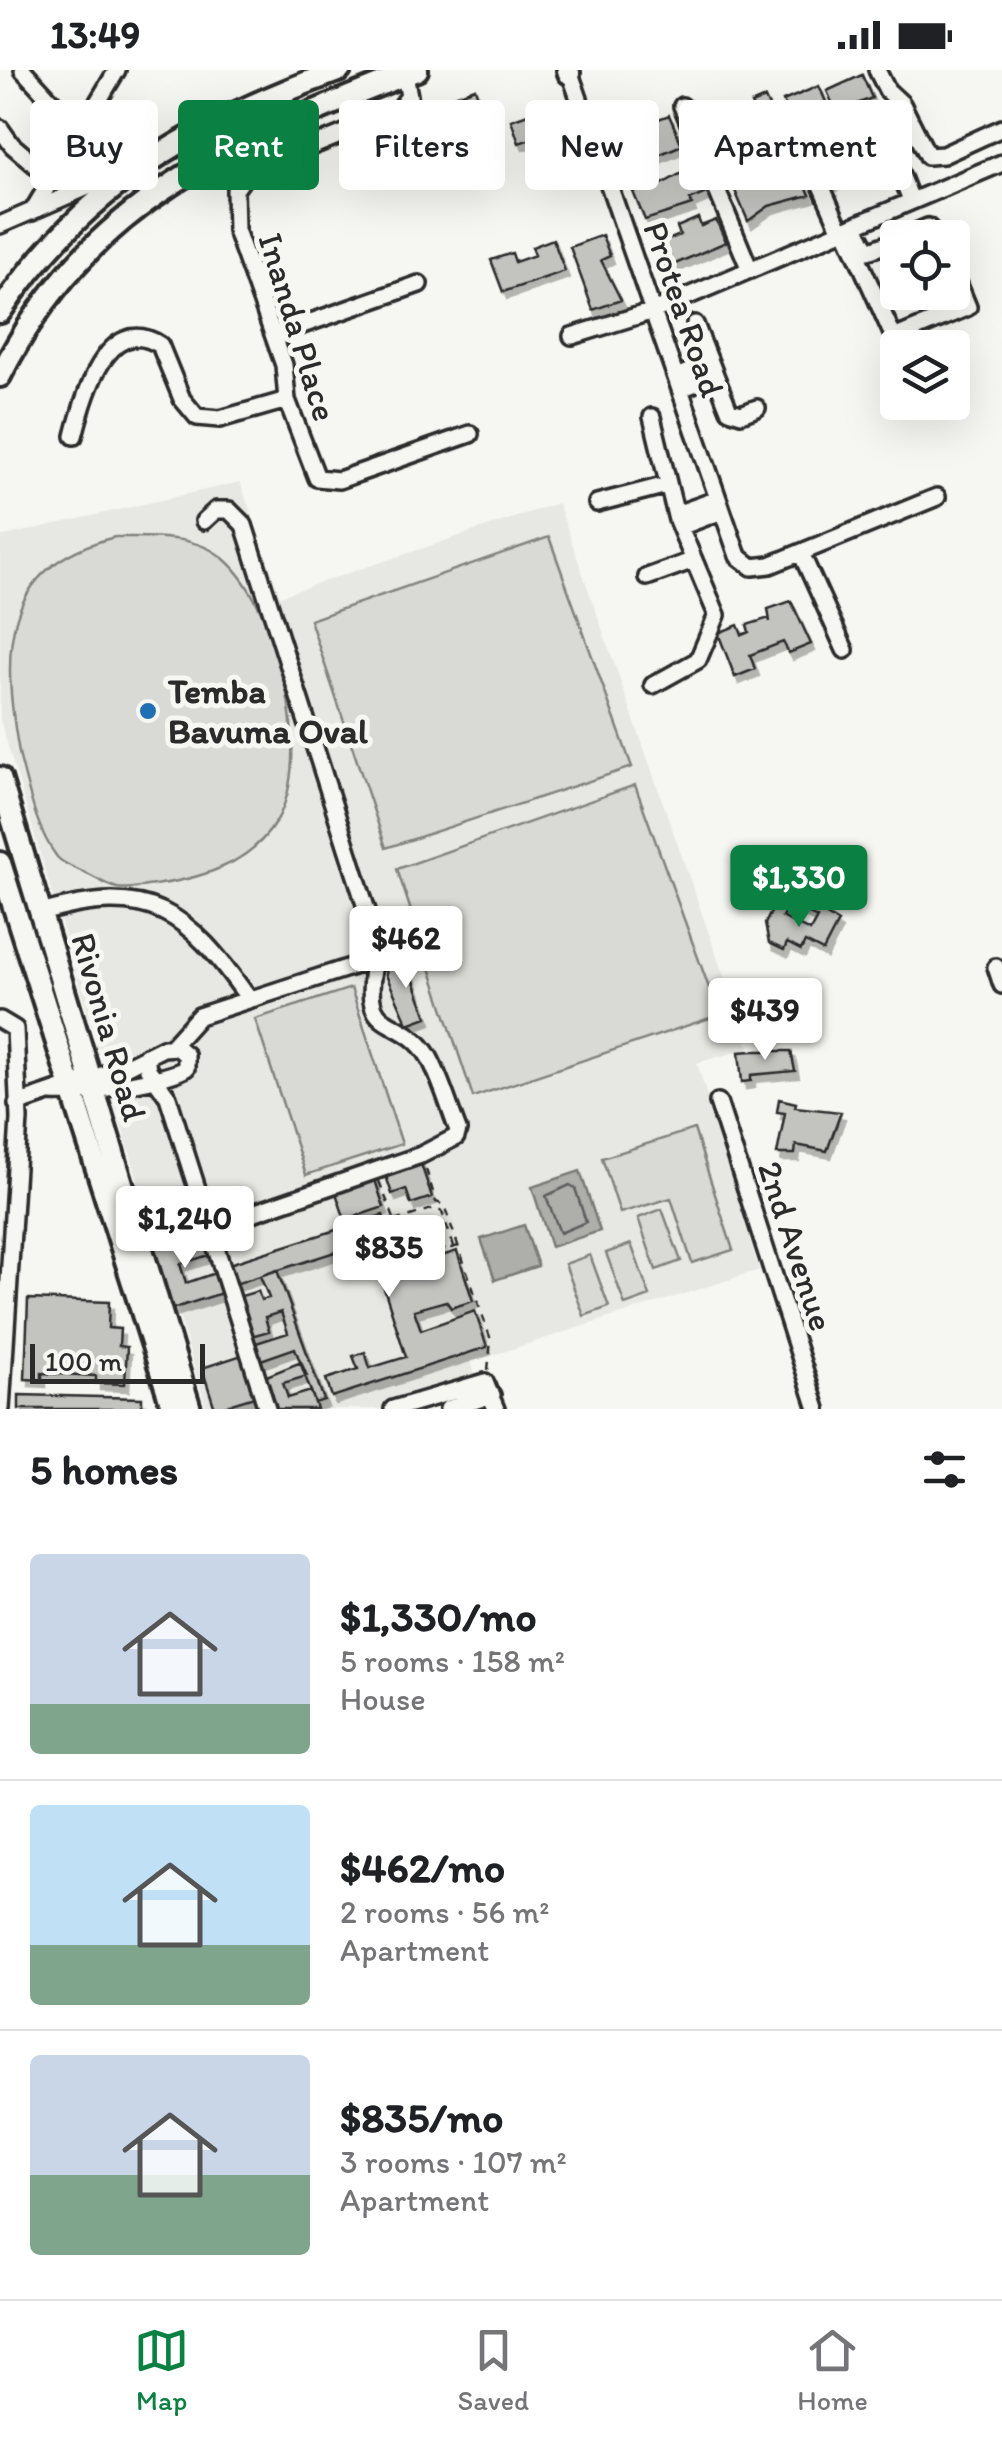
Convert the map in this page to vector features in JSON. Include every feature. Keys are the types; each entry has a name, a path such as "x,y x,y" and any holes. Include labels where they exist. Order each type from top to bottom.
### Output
{"main road":[{"path":"158,155 243,108 340,70"},
{"path":"0,376 33,316 64,275 108,229 149,197 246,141 406,74"},
{"path":"0,312 59,232 111,190"},
{"name":"Rivonia Road","path":"0,778 42,914 83,1087 173,1409"},
{"name":"Rivonia Road","path":"0,863 83,1087 190,1409"}],"street":[{"path":"23,70 51,100"},
{"path":"100,100 118,70"},
{"path":"877,70 887,90 902,104 928,156 943,154 1002,128"},
{"name":"Protea Road","path":"570,71 580,100"},
{"name":"Inanda Place","path":"406,74 409,96 393,112 258,167 235,190 236,230 287,378 287,400 317,478 339,480 470,434"},
{"path":"0,128 30,160"},
{"path":"572,336 654,310 1000,164 984,135"},
{"path":"32,212 45,190"},
{"path":"0,224 82,190"},
{"name":"Protea Road","path":"611,190 734,549 744,562 760,568 801,553"},
{"path":"716,190 750,270"},
{"path":"823,190 834,214 868,250 880,246"},
{"path":"907,190 911,200"},
{"path":"847,228 880,305"},
{"path":"274,335 419,284"},
{"path":"882,310 894,338 964,310"},
{"path":"694,324 732,414 757,408"},
{"path":"74,436 96,370 116,344 129,338 142,337 160,345 182,398 197,417 220,420 287,400"},
{"path":"679,383 713,369"},
{"path":"652,417 667,485 716,609 715,626 698,660 653,685"},
{"path":"597,503 667,485"},
{"path":"845,650 801,553 936,497"},
{"path":"683,521 720,505"},
{"path":"204,521 216,510 230,510 244,525 377,937 370,990 374,1010 429,1058 458,1130 450,1143 241,1217"},
{"path":"647,577 694,560"},
{"path":"42,914 108,901 137,903 170,913 201,936 248,998"},
{"path":"83,1087 171,1047 198,1016 375,959"},
{"path":"996,967 1002,985"},
{"path":"0,1020 14,1029 18,1104 1,1409"},
{"path":"18,1104 83,1087 154,1080 186,1068 186,1054 171,1047"},
{"path":"146,1056 154,1080 168,1097 267,1409"},
{"name":"2nd Avenue","path":"718,1102 817,1409"},
{"path":"395,1409 490,1392"},
{"path":"448,1409 490,1392"}],"path":[{"path":"421,1154 436,1202 444,1205 456,1246"},
{"path":"375,1170 408,1263 456,1246"},
{"path":"395,1221 435,1208 442,1212 490,1340 490,1392"},
{"path":"395,1221 445,1250"}],"shaded area":[{"path":"240,482 280,596 558,503 749,1048 697,1063 759,1270 471,1362 486,1409 207,1409 0,720 0,537"},
{"name":"Temba Bavuma Oval","path":"115,537 172,539 200,545 224,559 244,581 275,646 291,722 292,759 288,793 277,820 252,849 203,875 124,889 66,864 50,846 34,809 20,758 10,682 17,618 29,591 49,568 77,550"},
{"path":"549,537 632,767 386,848 310,620"},
{"path":"635,785 719,1015 473,1097 397,869"},
{"path":"351,988 402,1144 306,1175 255,1019"},
{"path":"694,1129 733,1250 692,1263 671,1198 620,1213 602,1158"},
{"path":"662,1209 681,1261 656,1270 638,1218"},
{"path":"631,1244 650,1296 625,1305 606,1253"},
{"path":"590,1255 609,1307 584,1316 565,1264"}],"water":[{"path":"580,1171 600,1231 551,1247 532,1187"},
{"path":"524,1225 538,1266 495,1280 481,1239"}],"building":[{"path":"862,75 872,98 831,100 827,91"},
{"path":"819,86 825,100 785,100"},
{"path":"475,88 479,100 445,100"},
{"path":"525,115 525,141 519,143 511,120"},
{"path":"669,115 679,146 659,155 659,119"},
{"path":"679,174 679,190 706,193 690,200 692,205 645,220 633,192 659,190 659,186"},
{"path":"735,190 808,190 810,195 769,206 748,221"},
{"path":"698,218 701,226 716,220 726,242 666,268 656,245 680,235 677,227"},
{"path":"602,235 610,256 601,260 621,300 593,310 570,247"},
{"path":"553,239 565,271 503,292 491,260 512,253 515,262 535,255 532,247"},
{"path":"791,601 811,644 789,653 783,642 750,655 755,669 735,677 718,633 738,625 742,635 749,632 747,625 769,618 770,622 768,609"},
{"path":"807,903 838,922 823,951 805,942 801,950 787,943 784,950 769,943 765,924 774,906 785,912 782,917 810,931 817,918 803,911"},
{"path":"406,959 427,1017 408,1024 386,975 387,966"},
{"path":"791,1051 795,1071 751,1075 751,1081 742,1082 739,1052"},
{"path":"779,1099 796,1103 795,1107 841,1112 827,1151 796,1145 795,1154 777,1154 785,1113 777,1112"},
{"path":"419,1158 432,1197 411,1204 406,1189 392,1194 384,1170"},
{"path":"373,1174 384,1207 345,1220 334,1187"},
{"path":"383,1215 403,1277 434,1267 432,1259 457,1251 473,1301 451,1308 446,1301 414,1310 421,1330 475,1311 487,1347 332,1397 326,1379 358,1369 353,1356 365,1352 370,1368 406,1357 369,1241 235,1284 229,1264"},
{"path":"202,1232 209,1255 180,1264 186,1283 218,1272 225,1292 172,1309 152,1248"},
{"path":"277,1270 324,1400 315,1403 295,1348 261,1360 253,1344 288,1333 281,1312 265,1317 269,1331 251,1336 238,1297 258,1291 261,1300 269,1298 260,1276"},
{"path":"28,1299 109,1302 108,1328 120,1329 119,1346 127,1347 125,1384 96,1383 96,1376 42,1373 42,1380 25,1379"},
{"path":"245,1354 258,1396 215,1409 202,1368"},
{"path":"301,1362 307,1376 283,1383 288,1398 311,1391 317,1409 275,1409 264,1377"},
{"path":"19,1395 142,1398 142,1409 19,1409"}],"place":[{"name":"Temba Bavuma Oval","path":"148,711"}]}
